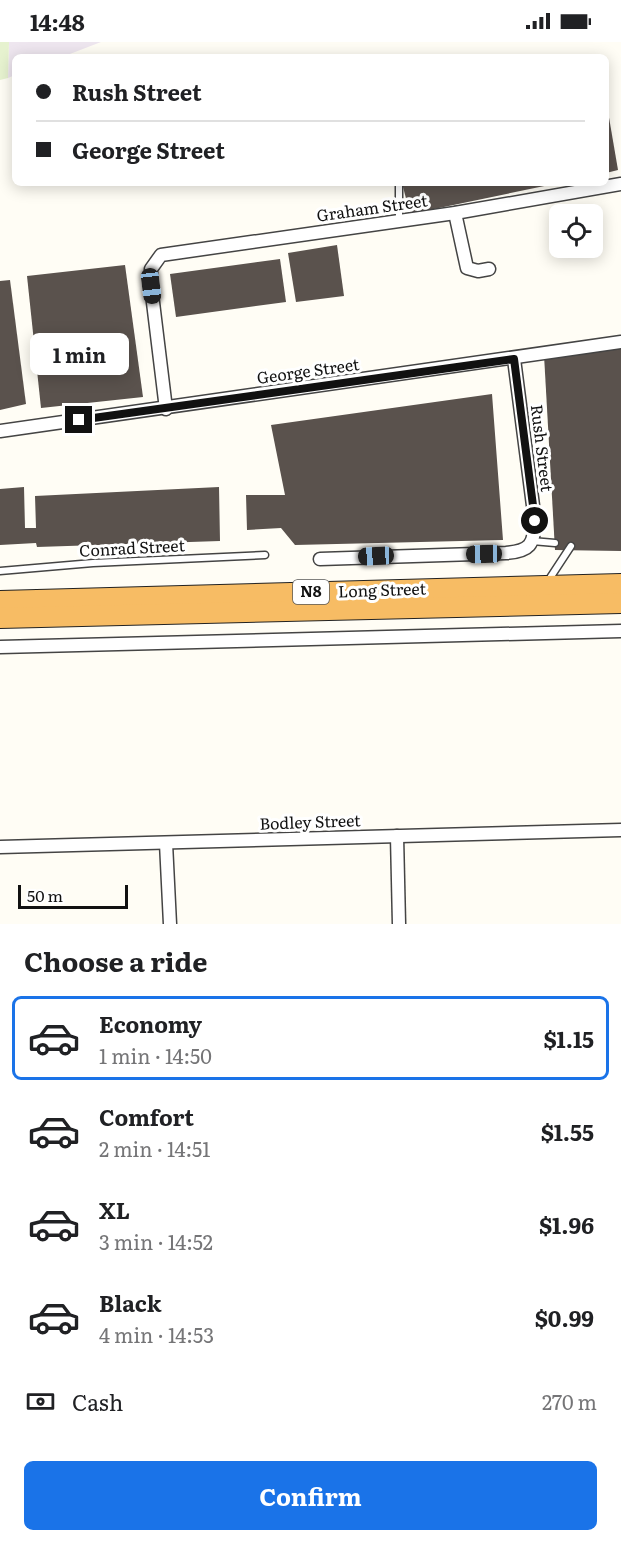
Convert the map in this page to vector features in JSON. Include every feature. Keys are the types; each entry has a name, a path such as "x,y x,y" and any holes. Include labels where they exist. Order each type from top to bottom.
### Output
{"highway":[{"name":"Long Street","path":"0,601 621,584"},
{"name":"Long Street","path":"0,618 621,603"}],"street":[{"name":"Graham Street","path":"166,409 151,286 151,269 161,255 455,213 621,184"},
{"path":"455,213 467,268 478,271 489,269"},
{"name":"George Street","path":"0,430 166,409 621,342"},
{"name":"Rush Street","path":"514,359 535,521 532,541"},
{"path":"320,559 521,552 532,541"},
{"path":"0,647 621,631"},
{"name":"Bodley Street","path":"0,847 621,830"},
{"path":"397,836 399,924"},
{"path":"166,843 170,924"}],"lane":[{"path":"399,186 399,221"},
{"path":"532,541 555,543"},
{"path":"544,586 571,546"},
{"name":"Conrad Street","path":"0,571 93,563 265,555"}],"shaded area":[{"path":"9,42 101,42 70,54 12,54 12,76 8,78"}],"green space":[{"path":"0,42 9,42 8,78 0,80"}],"building":[{"path":"609,118 618,170 609,172"},
{"path":"403,186 544,186 410,214"},
{"path":"337,245 344,296 296,302 288,253"},
{"path":"280,259 286,302 176,317 170,274"},
{"path":"125,265 143,397 41,408 27,276"},
{"path":"10,280 26,404 0,410 0,281"},
{"path":"621,346 621,551 555,550 544,355"},
{"path":"492,394 503,540 295,545 281,528 247,530 246,495 285,495 271,425"},
{"path":"24,487 25,528 36,528 35,496 219,487 220,541 37,547 36,543 0,545 0,489"}],"route":[{"path":"79,420 514,359 535,521"}]}
